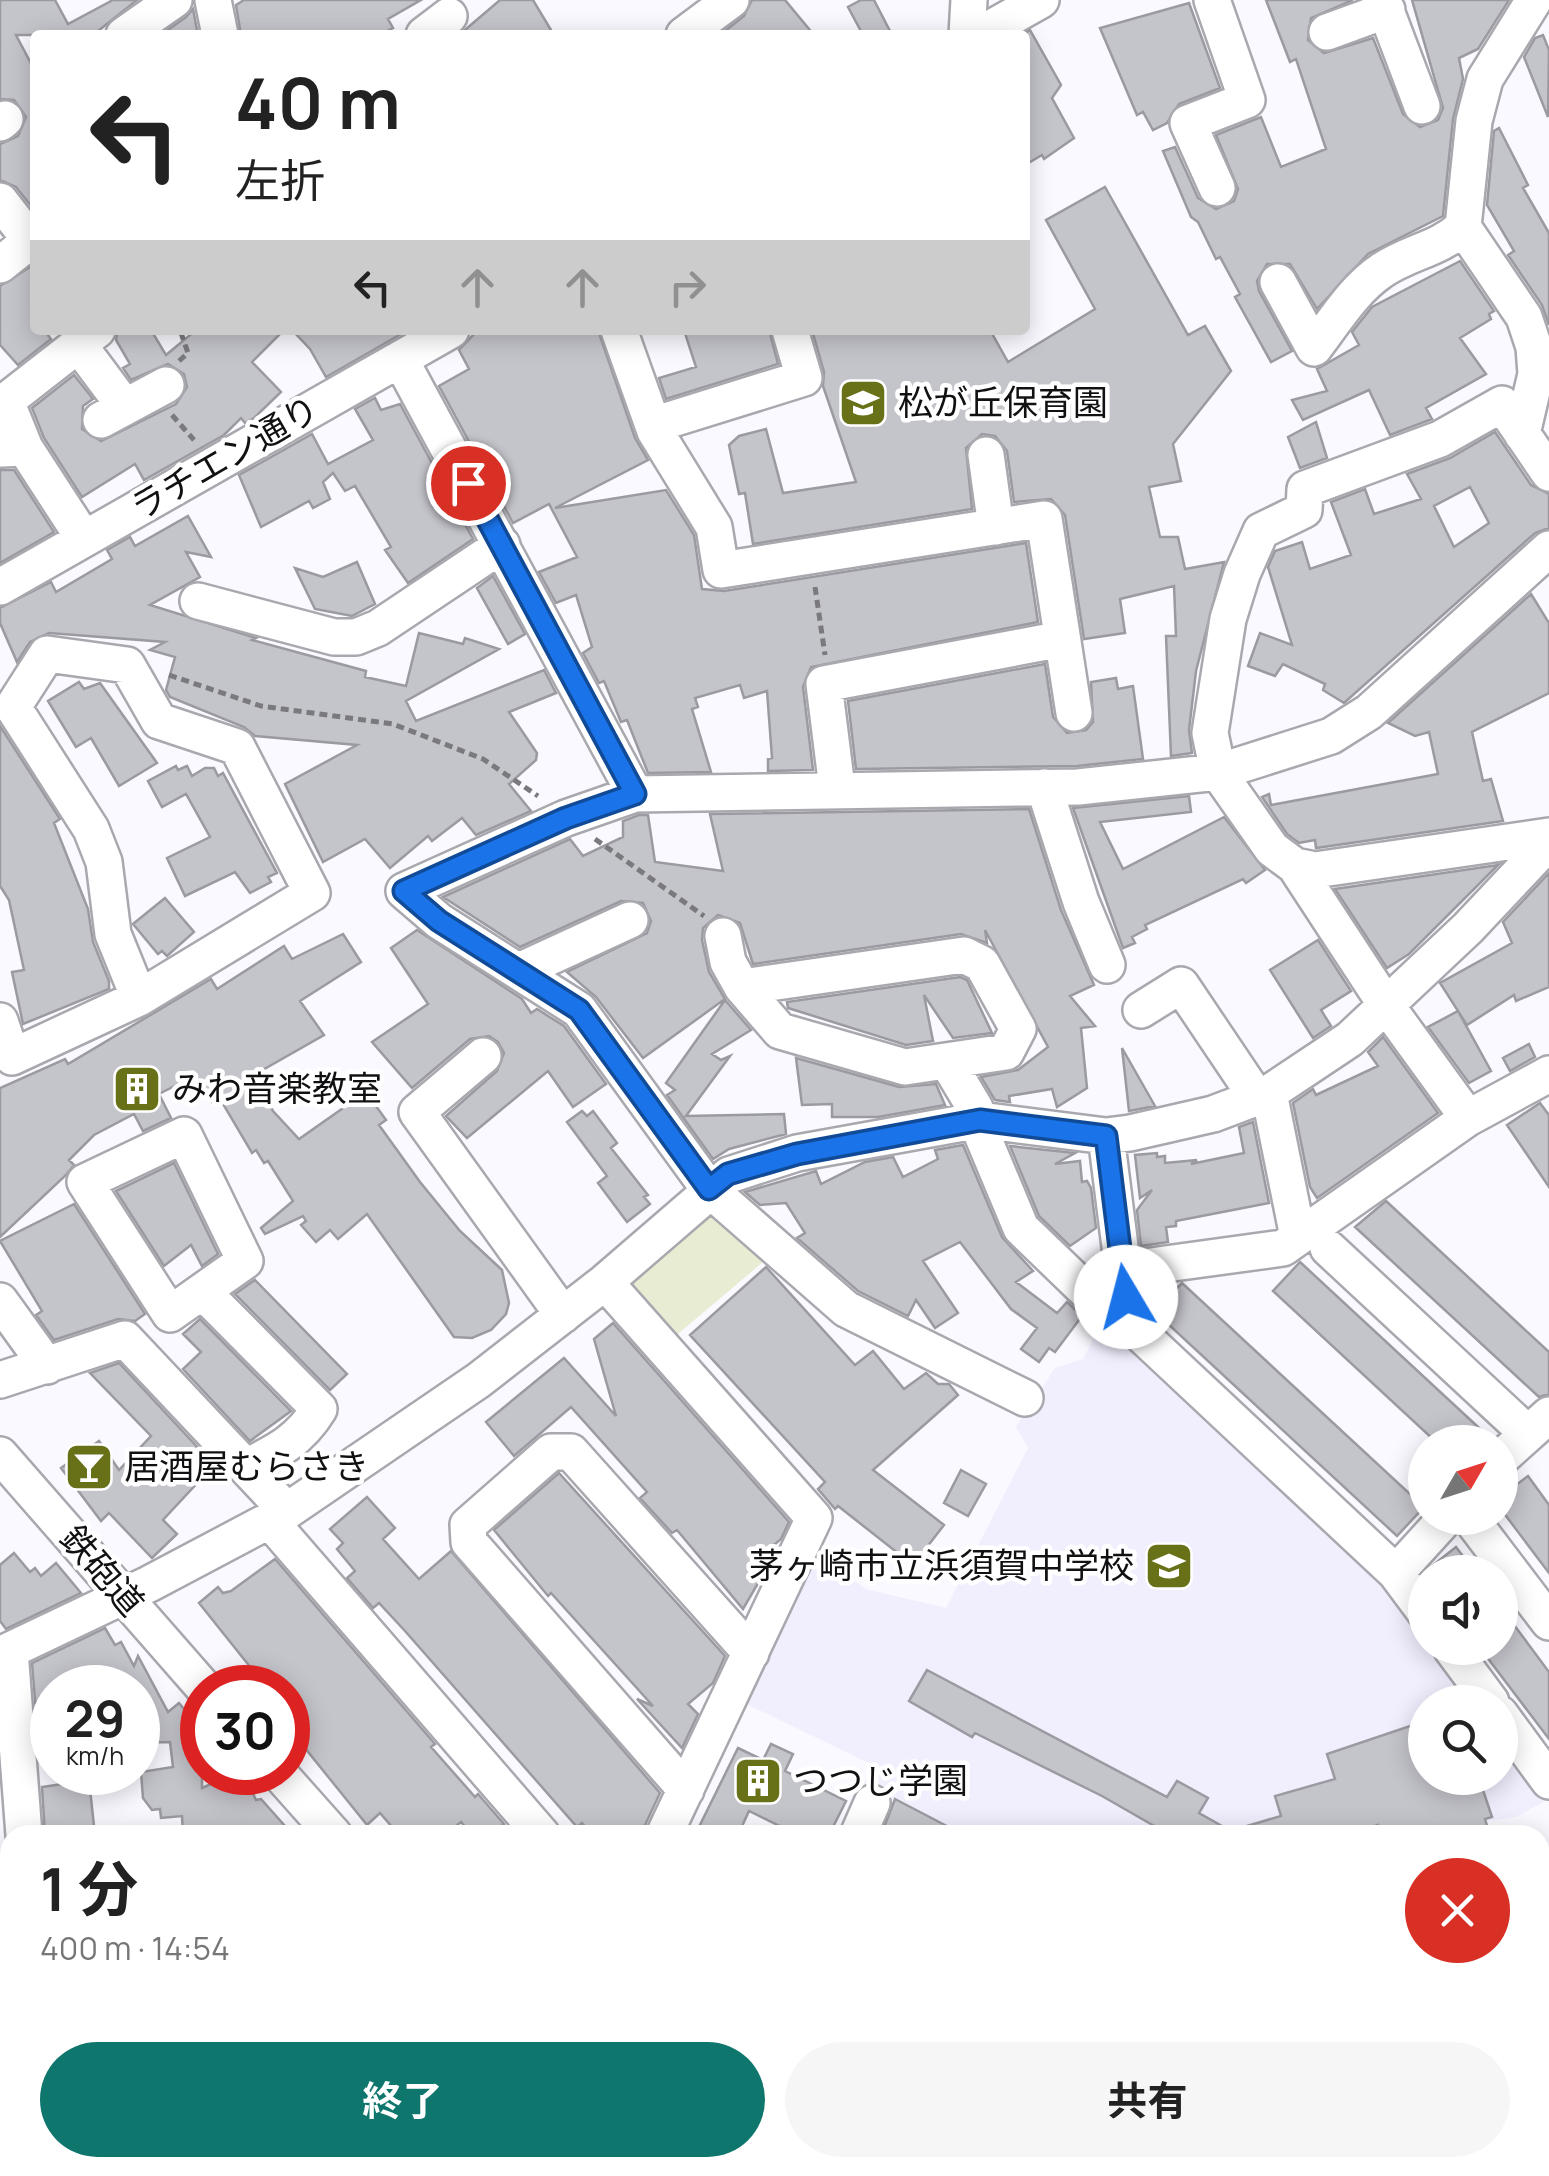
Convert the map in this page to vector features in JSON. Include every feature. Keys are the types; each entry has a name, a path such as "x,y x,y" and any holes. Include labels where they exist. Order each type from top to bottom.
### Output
{"street":[{"path":"131,30 174,0"},
{"path":"691,30 731,0"},
{"path":"967,30 970,0"},
{"path":"988,30 1041,0"},
{"path":"1212,0 1246,100 1188,122 1217,188"},
{"path":"1278,282 1314,348 1360,290 1382,270 1444,245 1463,226 1474,121 1485,79 1537,0 1549,20"},
{"path":"1327,32 1384,5 1422,106"},
{"path":"0,201 30,236"},
{"path":"1463,226 1524,317 1534,347 1536,374 1522,434"},
{"path":"0,265 30,241"},
{"name":"ラチエン通り","path":"0,588 440,335"},
{"path":"621,335 653,425 714,528 721,570 1044,519 1074,713"},
{"path":"653,425 804,378 791,335"},
{"path":"84,539 12,449 6,401 87,337 113,414 166,385"},
{"path":"400,359 635,794"},
{"path":"1468,1118 1386,1005 1294,866 1272,849 1218,772 1210,733 1228,619 1261,532 1304,510 1304,489 1440,439 1502,404 1549,473"},
{"path":"986,455 996,527"},
{"path":"198,601 334,637 356,637 378,628 502,545"},
{"path":"1025,1398 846,1309 709,1189 579,1010 439,921 404,891 566,818 635,794 1044,787 1218,772 1331,736 1369,712 1549,549"},
{"path":"836,788 824,684 1062,639"},
{"path":"0,1021 12,1057 139,998 312,893 236,748 159,721 127,666 47,654 4,704 91,829 104,862 113,934 139,998"},
{"path":"1044,787 1081,902 1107,965"},
{"path":"1294,866 1316,870 1549,839"},
{"path":"23,1825 5,1653 278,1516 479,1380 605,1282 728,1174 797,1154 980,1120 1106,1136 1212,1114 1263,1096 1304,1074 1386,1005 1468,928 1549,839"},
{"path":"520,971 630,920"},
{"path":"723,936 728,962 742,987 780,1031 905,1067 1006,1052 1018,1030 982,964 964,955 742,987"},
{"path":"1141,1010 1190,979 1263,1096 1313,1242 1538,1423 1518,1442"},
{"path":"483,1056 418,1112 564,1314"},
{"path":"948,1061 980,1120 989,1155 1021,1228 1108,1312 1130,1324 1396,1572 1408,1589"},
{"path":"1122,1270 1262,1254 1313,1242 1468,1118 1549,1074"},
{"path":"0,1380 124,1339 170,1314 204,1293 245,1261 184,1135 85,1182 170,1314"},
{"path":"1106,1136 1130,1324"},
{"path":"605,1282 814,1518 669,1825"},
{"path":"204,1293 318,1408 305,1432 288,1446 246,1467"},
{"path":"0,1301 47,1366"},
{"path":"124,1339 246,1467 278,1516 534,1825"},
{"path":"686,1790 469,1542 468,1526 551,1452 572,1452 751,1653"},
{"name":"鉄砲道","path":"0,1455 184,1665"},
{"path":"1396,1572 1430,1535"},
{"path":"1483,1535 1549,1622"},
{"path":"1518,1739 1549,1782"},
{"path":"298,1795 325,1825"}],"path":[{"path":"810,557 830,682"},
{"path":"127,666 208,686 261,706 393,724 436,739 516,778 708,920 723,936"}],"shaded area":[{"name":"茅ヶ崎市立浜須賀中学校","path":"1103,1320 1384,1579 1408,1611 1408,1665 1449,1665 1464,1685 1408,1685 1408,1795 1518,1795 1518,1757 1549,1799 1516,1817 1465,1825 879,1825 891,1802 862,1787 873,1765 742,1702 816,1554 866,1589 946,1608 1028,1448 1016,1427 1055,1368 1083,1359"}],"green space":[{"path":"718,1199 769,1257 672,1339 620,1275"}],"building":[{"path":"0,0 55,0 68,24 113,0 137,0 99,30 30,30 30,35 16,35 30,62 30,205 16,187 0,180 0,144 18,136 26,117 14,100 0,99"},
{"path":"244,0 421,0 388,19 393,28 389,30 240,30 236,5"},
{"path":"500,0 533,0 551,30 465,30"},
{"path":"752,0 785,0 810,30 726,30 744,16"},
{"path":"861,0 874,0 889,30 860,30 848,7"},
{"path":"1266,0 1353,0 1311,18 1308,40 1324,53 1373,38 1403,114 1420,127 1438,120 1443,108 1412,0 1509,0 1478,49 1459,58 1463,79 1453,119 1443,216 1368,254 1317,309 1290,264 1267,264 1257,281 1259,291 1292,351 1271,362 1235,297 1240,294 1220,257 1216,259 1198,222 1191,217 1163,151 1175,147 1198,198 1216,209 1234,201 1238,189 1216,135 1261,117 1281,167 1326,149 1296,59 1290,62"},
{"path":"1189,3 1220,88 1179,104 1167,123 1153,130 1143,112 1137,115 1100,28"},
{"path":"193,9 197,30 168,30"},
{"path":"1030,30 1061,85 1052,98 1074,138 1044,159 1042,155 1030,162"},
{"path":"1543,35 1549,50 1548,117 1524,57 1535,38"},
{"path":"1499,128 1528,185 1523,188 1549,233 1549,325 1542,305 1508,255 1514,251 1487,205 1494,131"},
{"path":"1105,187 1188,335 1205,326 1231,371 1173,444 1181,481 1149,487 1160,537 1178,537 1185,569 1224,562 1196,671 1189,730 1192,753 1171,756 1166,636 1176,636 1174,586 1120,599 1125,633 1084,639 1065,515 1051,499 1014,502 1007,451 995,436 982,434 966,448 972,509 753,544 745,493 739,494 729,445 739,436 766,429 783,493 856,482 823,386 824,372 813,335 993,335 1008,362 1095,309 1046,220"},
{"path":"1460,261 1494,311 1489,314 1491,319 1460,338 1486,374 1426,408 1432,419 1390,435 1369,390 1303,420 1292,400 1327,391 1317,369 1359,345 1352,332 1372,307"},
{"path":"30,267 30,335 48,335 51,339 18,365 0,345 0,286"},
{"path":"117,335 154,335 166,355 190,335 279,335 252,362 281,392 254,418 245,423 241,418 224,435 144,480 135,464 82,497 44,438 32,408 74,375 93,399 83,406 82,429 101,441 176,404 187,387 184,374 168,364 131,380 123,368 130,364"},
{"path":"297,335 399,335 326,377"},
{"path":"473,335 600,335 635,438 648,460 555,508 666,490 694,535 702,589 724,591 1026,543 1038,622 811,667 803,687 813,770 768,771 768,759 772,758 767,691 744,698 740,685 695,698 698,707 692,709 711,772 648,773 627,720 621,722 604,681 599,683 583,653 592,647 576,595 556,603 539,572 577,557 549,504 513,523 439,386 469,369 459,350"},
{"path":"686,335 770,335 778,364 666,399 659,378 696,367"},
{"path":"375,398 381,410 400,404 473,539 408,583 385,550 391,547 355,486 345,491 333,473 323,482 330,499 313,508 309,501 261,527 239,475 312,434 328,464 373,440 355,409"},
{"path":"1316,422 1327,458 1300,468 1288,437"},
{"path":"1495,432 1531,485 1549,494 1549,528 1535,533 1344,703 1323,690 1325,684 1283,664 1275,676 1248,666 1260,633 1292,645 1268,567 1275,551 1302,542 1310,569 1351,555 1331,502 1365,489 1374,514 1421,499 1407,474 1450,458","holes":["1470,487 1489,523 1454,547 1434,506"]},
{"path":"0,470 14,470 54,532 0,563"},
{"path":"188,516 211,557 186,552 200,577 150,605 256,638 252,640 366,671 365,677 406,686 419,633 463,644 465,638 499,649 406,701 416,721 544,670 556,693 509,712 537,753 536,760 509,784 531,811 476,835 462,818 432,841 428,836 390,868 365,839 323,862 285,784 357,745 255,736 244,727 170,697 166,690 175,657 150,650 165,642 49,633 30,642 17,662 0,623 0,608 51,582 56,592 112,559 107,550 130,537 135,546"},
{"path":"357,562 375,604 352,616 315,609 295,568 323,577"},
{"path":"493,576 525,634 508,644 477,588"},
{"path":"1531,594 1549,623 1549,693 1472,732 1483,781 1491,779 1503,821 1316,848 1315,840 1299,843 1287,834 1262,797 1269,794 1271,805 1438,774 1429,732 1415,736 1388,723"},
{"path":"1045,664 1053,717 1067,733 1086,730 1093,722 1091,682 1116,678 1118,689 1133,686 1143,759 1077,766 856,769 848,701"},
{"path":"79,682 84,689 100,683 157,763 119,786 91,738 76,747 48,701"},
{"path":"0,726 60,819 54,823 88,909 93,942 109,981 109,989 23,1024 12,972 24,970 9,900 0,886"},
{"path":"176,766 178,770 187,766 192,776 205,768 214,768 218,776 223,773 277,873 268,877 271,882 250,893 235,872 185,896 167,858 210,837 186,794 162,807 148,781"},
{"path":"1189,796 1191,812 1100,822 1123,869 1224,817 1265,870 1246,883 1243,879 1145,925 1147,929 1132,937 1135,943 1123,948 1073,808"},
{"path":"1029,809 1061,910 1094,985 1070,996 1095,1026 1081,1028 1087,1088 1057,1107 1052,1089 1009,1096 1010,1102 995,1100 981,1077 1018,1070 1048,1047 985,930 987,943 961,934 753,964 740,923 718,915 703,928 702,940 709,972 725,999 643,1058 596,997 567,972 647,933 651,921 643,903 621,901 520,947 443,897 570,839 583,856 623,837 623,821 639,815 648,815 655,862 723,871 710,814"},
{"path":"1498,865 1409,954 1387,968 1335,889"},
{"path":"1549,873 1549,987 1516,1001 1514,995 1467,1025 1440,983 1512,943 1503,922"},
{"path":"165,898 194,932 167,956 162,951 158,954 133,924"},
{"path":"417,930 522,999 531,1013 537,1009 564,1026 606,1084 573,1107 548,1071 467,1138 446,1116 497,1071 504,1053 498,1042 489,1036 470,1039 412,1088 372,1042 428,1004 391,948"},
{"path":"343,934 361,962 300,1001 324,1035 252,1076 273,1111 299,1139 366,1092 386,1120 379,1125 420,1182 460,1231 502,1270 509,1303 506,1314 491,1330 472,1338 454,1337 367,1214 338,1239 330,1230 316,1242 301,1225 306,1221 303,1216 265,1234 261,1228 293,1201 268,1161 264,1163 256,1150 252,1153 219,1097 212,1102 194,1076 159,1094 171,1118 143,1131 134,1114 94,1135 69,1160 74,1165 66,1175 0,1237 0,1088 65,1059 68,1064 211,979 217,989 284,946 292,959"},
{"path":"1318,940 1351,991 1321,1010 1331,1026 1313,1038 1270,970"},
{"path":"960,977 967,980 992,1033 953,1038 924,995 933,1041 906,1045 788,1008 787,1002"},
{"path":"725,1000 751,1030 712,1054 721,1060 730,1056 686,1116 784,1114 786,1134 729,1149 713,1159 667,1095 675,1090 666,1083"},
{"path":"1458,1011 1491,1071 1469,1083 1428,1027"},
{"path":"1383,1037 1438,1113 1317,1198 1310,1187 1293,1103 1313,1089 1316,1095 1378,1066 1368,1052"},
{"path":"1529,1044 1535,1057 1510,1071 1503,1058"},
{"path":"1122,1048 1155,1106 1129,1111"},
{"path":"796,1058 899,1087 936,1084 945,1105 878,1117 832,1117 832,1104 802,1105"},
{"path":"1540,1103 1549,1115 1549,1187 1507,1125"},
{"path":"582,1111 587,1116 593,1111 617,1143 611,1148 648,1195 644,1197 650,1204 627,1222 598,1183 607,1176 567,1122"},
{"path":"1253,1122 1269,1203 1176,1221 1176,1226 1166,1227 1168,1242 1141,1246 1137,1210 1152,1190 1140,1198 1135,1155 1157,1153 1157,1157 1165,1156 1165,1163 1197,1160 1191,1164 1244,1153 1239,1127"},
{"path":"963,1145 1002,1237 1033,1271 1016,1282 1057,1313 1067,1302 1082,1316 1055,1352 1049,1348 1039,1362 1021,1349 1037,1328 1011,1309 960,1242 923,1261 958,1313 935,1328 916,1300 908,1316 858,1291 797,1238 805,1233 786,1203 760,1205 745,1192 816,1171 821,1184 865,1162 893,1157 903,1177 938,1159 935,1150"},
{"path":"1010,1146 1075,1153 1055,1164 1080,1161 1082,1182 1087,1181 1091,1188 1096,1228 1070,1246 1039,1216"},
{"path":"174,1163 218,1254 202,1266 191,1245 164,1266 116,1191"},
{"path":"1386,1201 1549,1352 1549,1394 1539,1397 1355,1227"},
{"path":"74,1204 145,1314 135,1321 118,1319 54,1340 36,1315 42,1311 0,1241"},
{"path":"1300,1262 1476,1425 1418,1425 1273,1291"},
{"path":"766,1267 855,1365 873,1351 904,1389 926,1373 938,1384 949,1384 958,1395 873,1470 944,1525 913,1565 838,1506 835,1509 818,1489 825,1482 690,1335"},
{"path":"255,1280 347,1374 330,1390 235,1294"},
{"path":"1182,1283 1408,1492 1408,1524 1397,1536 1154,1311"},
{"path":"200,1319 291,1411 250,1441 183,1369 201,1352 183,1334"},
{"path":"613,1323 789,1522 781,1539 754,1562 764,1573 743,1609 677,1530 672,1533 640,1498 647,1492 571,1407 514,1456 486,1422 564,1358 616,1416 594,1339"},
{"path":"119,1363 214,1465 163,1520 177,1534 152,1558 109,1513 101,1521 61,1468 99,1441 119,1470 151,1436 90,1373"},
{"path":"961,1470 986,1484 968,1516 944,1503"},
{"path":"559,1473 725,1656 713,1683 688,1704 698,1714 682,1748 637,1699 653,1706 551,1593 548,1596 494,1530"},
{"path":"1528,1476 1549,1505 1549,1573 1518,1532 1518,1484"},
{"path":"367,1497 395,1528 383,1539 419,1579 451,1551 660,1793 645,1825 575,1825 405,1631 379,1603 373,1608 347,1578 355,1571 337,1549 343,1543 330,1529"},
{"path":"1456,1547 1462,1555 1446,1555"},
{"path":"14,1553 30,1572 35,1568 41,1576 56,1563 81,1593 6,1629 0,1621 0,1565"},
{"path":"275,1559 435,1744 431,1747 504,1824 390,1825 380,1813 367,1825 310,1754 310,1665 249,1665 199,1603 218,1587 223,1593"},
{"path":"105,1628 115,1645 121,1642 133,1665 32,1665"},
{"path":"1518,1630 1549,1672 1549,1739 1518,1698 1518,1685 1508,1685 1493,1665 1518,1665"},
{"path":"927,1670 1167,1797 1177,1781 1208,1798 1199,1813 1220,1825 1153,1825 975,1733 972,1737 909,1701"},
{"path":"160,1697 168,1712 180,1704 180,1795 254,1795 284,1825 182,1825 182,1816 161,1818 160,1809 152,1810 143,1795 160,1795 160,1769 173,1767 170,1742 160,1742"},
{"path":"1408,1727 1408,1795 1485,1795 1492,1817 1485,1819 1487,1825 1251,1825 1281,1816 1275,1796 1335,1779 1327,1754"},
{"name":"つつじ学園","path":"771,1744 793,1754 785,1771 846,1801 834,1825 778,1825 749,1811 743,1825 700,1825 738,1748 763,1760"},
{"path":"42,1795 91,1795 94,1825 44,1825"},
{"path":"895,1799 945,1825 885,1825"}],"place":[{"name":"松が丘保育園","path":"863,403"},
{"name":"みわ音楽教室","path":"137,1089"},
{"name":"居酒屋むらさき","path":"89,1467"},
{"name":"茅ヶ崎市立浜須賀中学校","path":"1169,1566"},
{"name":"つつじ学園","path":"758,1781"}],"route":[{"path":"468,483 635,794 566,818 404,891 439,921 579,1010 709,1189 728,1174 797,1154 980,1120 1106,1136 1126,1297"}]}
